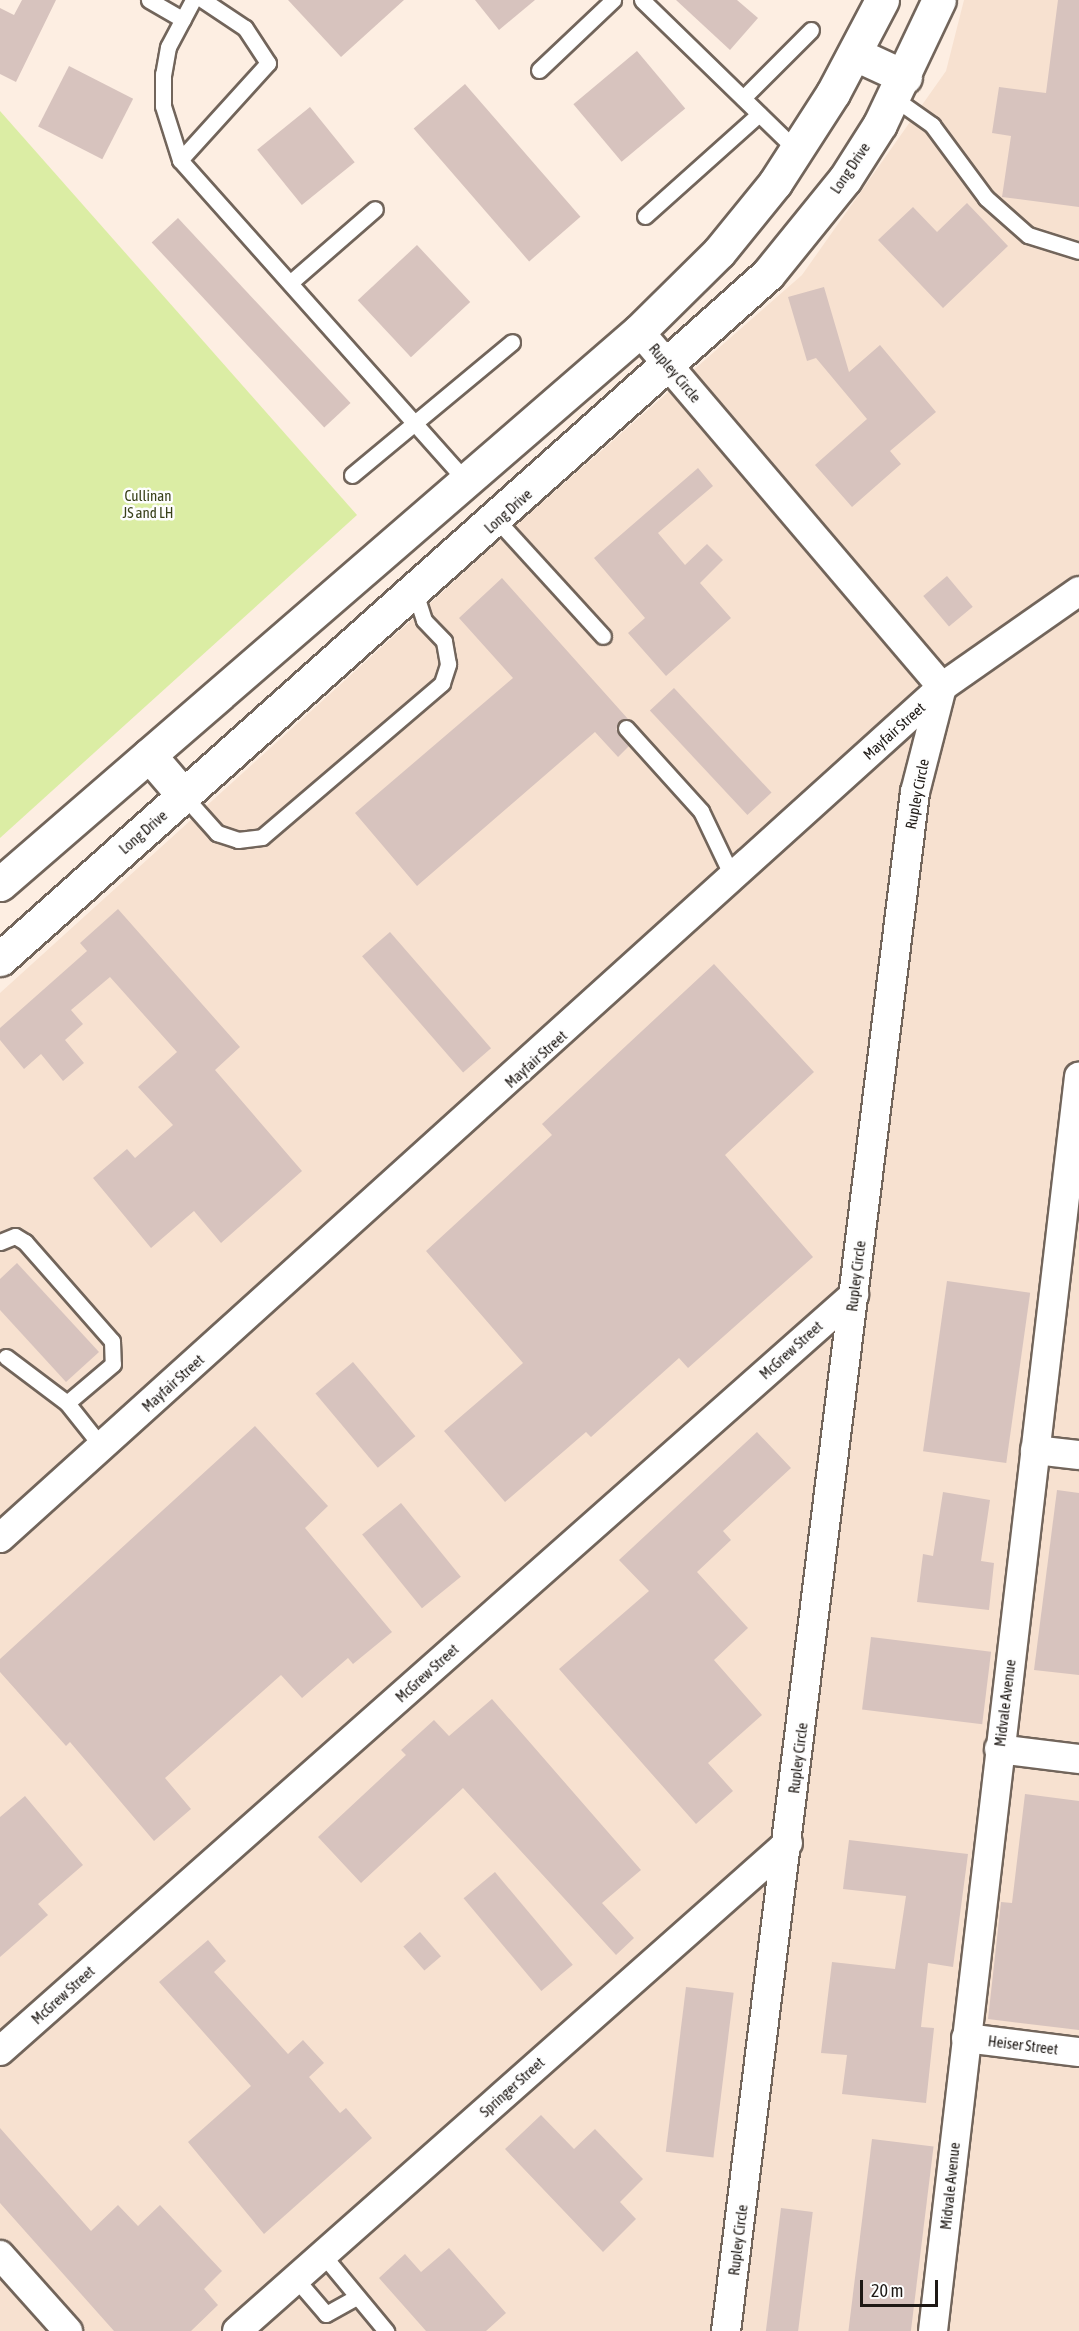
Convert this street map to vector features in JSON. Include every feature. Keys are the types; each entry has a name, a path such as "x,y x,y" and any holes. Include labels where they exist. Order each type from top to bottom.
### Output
{"main road":[{"path":"0,884 639,331 719,252 796,150 855,54 882,0"},
{"name":"Long Drive","path":"0,959 669,367 768,274 845,179 899,88 939,0"},
{"path":"855,54 899,88"},
{"path":"392,545 415,593"},
{"path":"149,755 184,796"}],"street":[{"name":"Rupley Circle","path":"639,331 942,687 915,792 788,1843 726,2331"},
{"name":"Mayfair Street","path":"0,1538 942,687 1079,591"},
{"name":"Midvale Avenue","path":"933,2331 999,1749 1074,1155 1079,1076"},
{"name":"McGrew Street","path":"0,2050 854,1295"},
{"path":"1035,1450 1079,1455"},
{"path":"999,1749 1079,1759"},
{"name":"Springer Street","path":"237,2331 788,1843"},
{"name":"Heiser Street","path":"966,2038 1079,2052"},
{"path":"0,2255 68,2331"}],"lane":[{"path":"149,0 183,20"},
{"path":"193,0 163,74 163,106 180,160 466,481"},
{"path":"180,160 268,63 244,28 203,0"},
{"path":"539,70 613,0"},
{"path":"642,0 796,150"},
{"path":"743,98 812,30"},
{"path":"899,88 932,125 986,198 1028,235 1079,251"},
{"path":"645,216 759,114"},
{"path":"291,282 375,209"},
{"path":"352,475 512,342"},
{"path":"496,520 603,636"},
{"path":"184,796 217,833 238,840 262,837 442,683 448,664 444,641 424,620 415,593"},
{"path":"626,728 701,810 733,878"},
{"path":"0,1242 15,1236 25,1242 112,1341 113,1364 67,1403"},
{"path":"2,1356 67,1403 102,1447"},
{"path":"323,2255 386,2331"},
{"path":"296,2279 326,2314 357,2297"}],"shaded area":[{"path":"964,0 1079,0 1079,2331 0,2331 0,993 512,529 802,275 946,71"}],"green space":[{"name":"Cullinan JS and LH","path":"0,111 357,515 0,838"}],"building":[{"path":"22,0 56,0 16,82 0,74 0,8 14,15"},
{"path":"288,0 404,0 341,57"},
{"path":"475,0 535,0 499,30"},
{"path":"676,0 737,0 758,18 730,50"},
{"path":"1058,0 1079,0 1079,207 1002,197 1011,136 992,133 999,87 1046,93"},
{"path":"637,51 685,108 622,162 573,104"},
{"path":"69,66 133,99 102,159 38,127"},
{"path":"465,84 580,217 529,261 414,129"},
{"path":"310,107 355,162 302,205 257,150"},
{"path":"967,203 1008,246 943,308 878,240 913,207 937,232"},
{"path":"178,218 351,403 324,428 152,243"},
{"path":"417,245 470,302 411,357 358,300"},
{"path":"824,287 849,372 880,345 936,412 890,451 901,464 852,507 815,465 867,419 816,358 807,361 788,297"},
{"path":"698,468 713,486 658,533 685,565 707,544 723,560 700,583 731,618 666,676 628,633 645,618 594,558"},
{"path":"947,576 973,607 949,627 923,596"},
{"path":"502,578 628,719 616,729 629,746 618,757 595,732 417,886 355,813 513,678 459,618"},
{"path":"674,688 772,793 747,815 650,711"},
{"path":"118,909 240,1047 215,1070 302,1171 221,1243 194,1211 151,1248 93,1178 127,1149 135,1158 173,1125 138,1087 177,1052 110,977 71,1010 83,1024 65,1040 84,1063 63,1081 41,1054 24,1069 0,1040 0,1028 87,951 80,943"},
{"path":"390,932 491,1048 463,1072 362,956"},
{"path":"714,964 814,1072 725,1155 813,1257 688,1368 679,1358 591,1437 586,1432 505,1502 444,1431 523,1363 426,1251 552,1135 542,1124"},
{"path":"17,1263 99,1352 66,1382 0,1310 0,1279"},
{"path":"947,1281 1030,1293 1006,1463 923,1451"},
{"path":"353,1362 415,1436 378,1468 315,1393"},
{"path":"255,1426 328,1506 305,1528 392,1632 353,1664 348,1658 302,1698 281,1675 165,1778 191,1809 154,1841 70,1742 66,1746 0,1672 0,1659"},
{"path":"757,1432 791,1468 723,1531 731,1540 697,1572 748,1628 714,1660 762,1715 708,1763 733,1791 696,1824 559,1669 649,1591 619,1560"},
{"path":"1057,1490 1079,1493 1079,1675 1034,1670"},
{"path":"943,1492 990,1500 981,1561 994,1563 989,1610 917,1602 923,1554 933,1556"},
{"path":"401,1503 461,1577 422,1608 362,1534"},
{"path":"871,1637 991,1652 982,1724 862,1709"},
{"path":"492,1699 641,1870 602,1903 634,1938 616,1955 463,1788 361,1883 318,1837 406,1755 401,1750 434,1720 449,1736"},
{"path":"1025,1794 1079,1801 1079,2030 988,2019 1001,1902 1012,1903"},
{"path":"25,1796 83,1865 38,1904 48,1915 0,1957 0,1817"},
{"path":"849,1840 968,1854 953,1967 928,1963 921,2027 934,2028 926,2103 842,2094 847,2055 821,2053 832,1962 895,1969 906,1896 843,1889"},
{"path":"495,1872 573,1965 541,1991 464,1898"},
{"path":"420,1932 441,1956 424,1971 403,1946"},
{"path":"208,1940 226,1961 214,1972 288,2054 303,2040 324,2063 309,2077 340,2113 346,2108 372,2138 264,2234 188,2142 251,2086 159,1982"},
{"path":"686,1987 734,1993 713,2158 666,2152"},
{"path":"541,2115 574,2149 595,2129 643,2179 620,2202 636,2219 603,2252 505,2149"},
{"path":"0,2128 91,2231 118,2205 138,2226 160,2205 222,2271 204,2289 218,2305 191,2331 114,2331 0,2203"},
{"path":"872,2139 934,2147 911,2331 848,2331"},
{"path":"781,2208 813,2212 798,2331 766,2331"},
{"path":"449,2248 506,2313 486,2331 426,2331 379,2278 405,2254 421,2272"}]}
